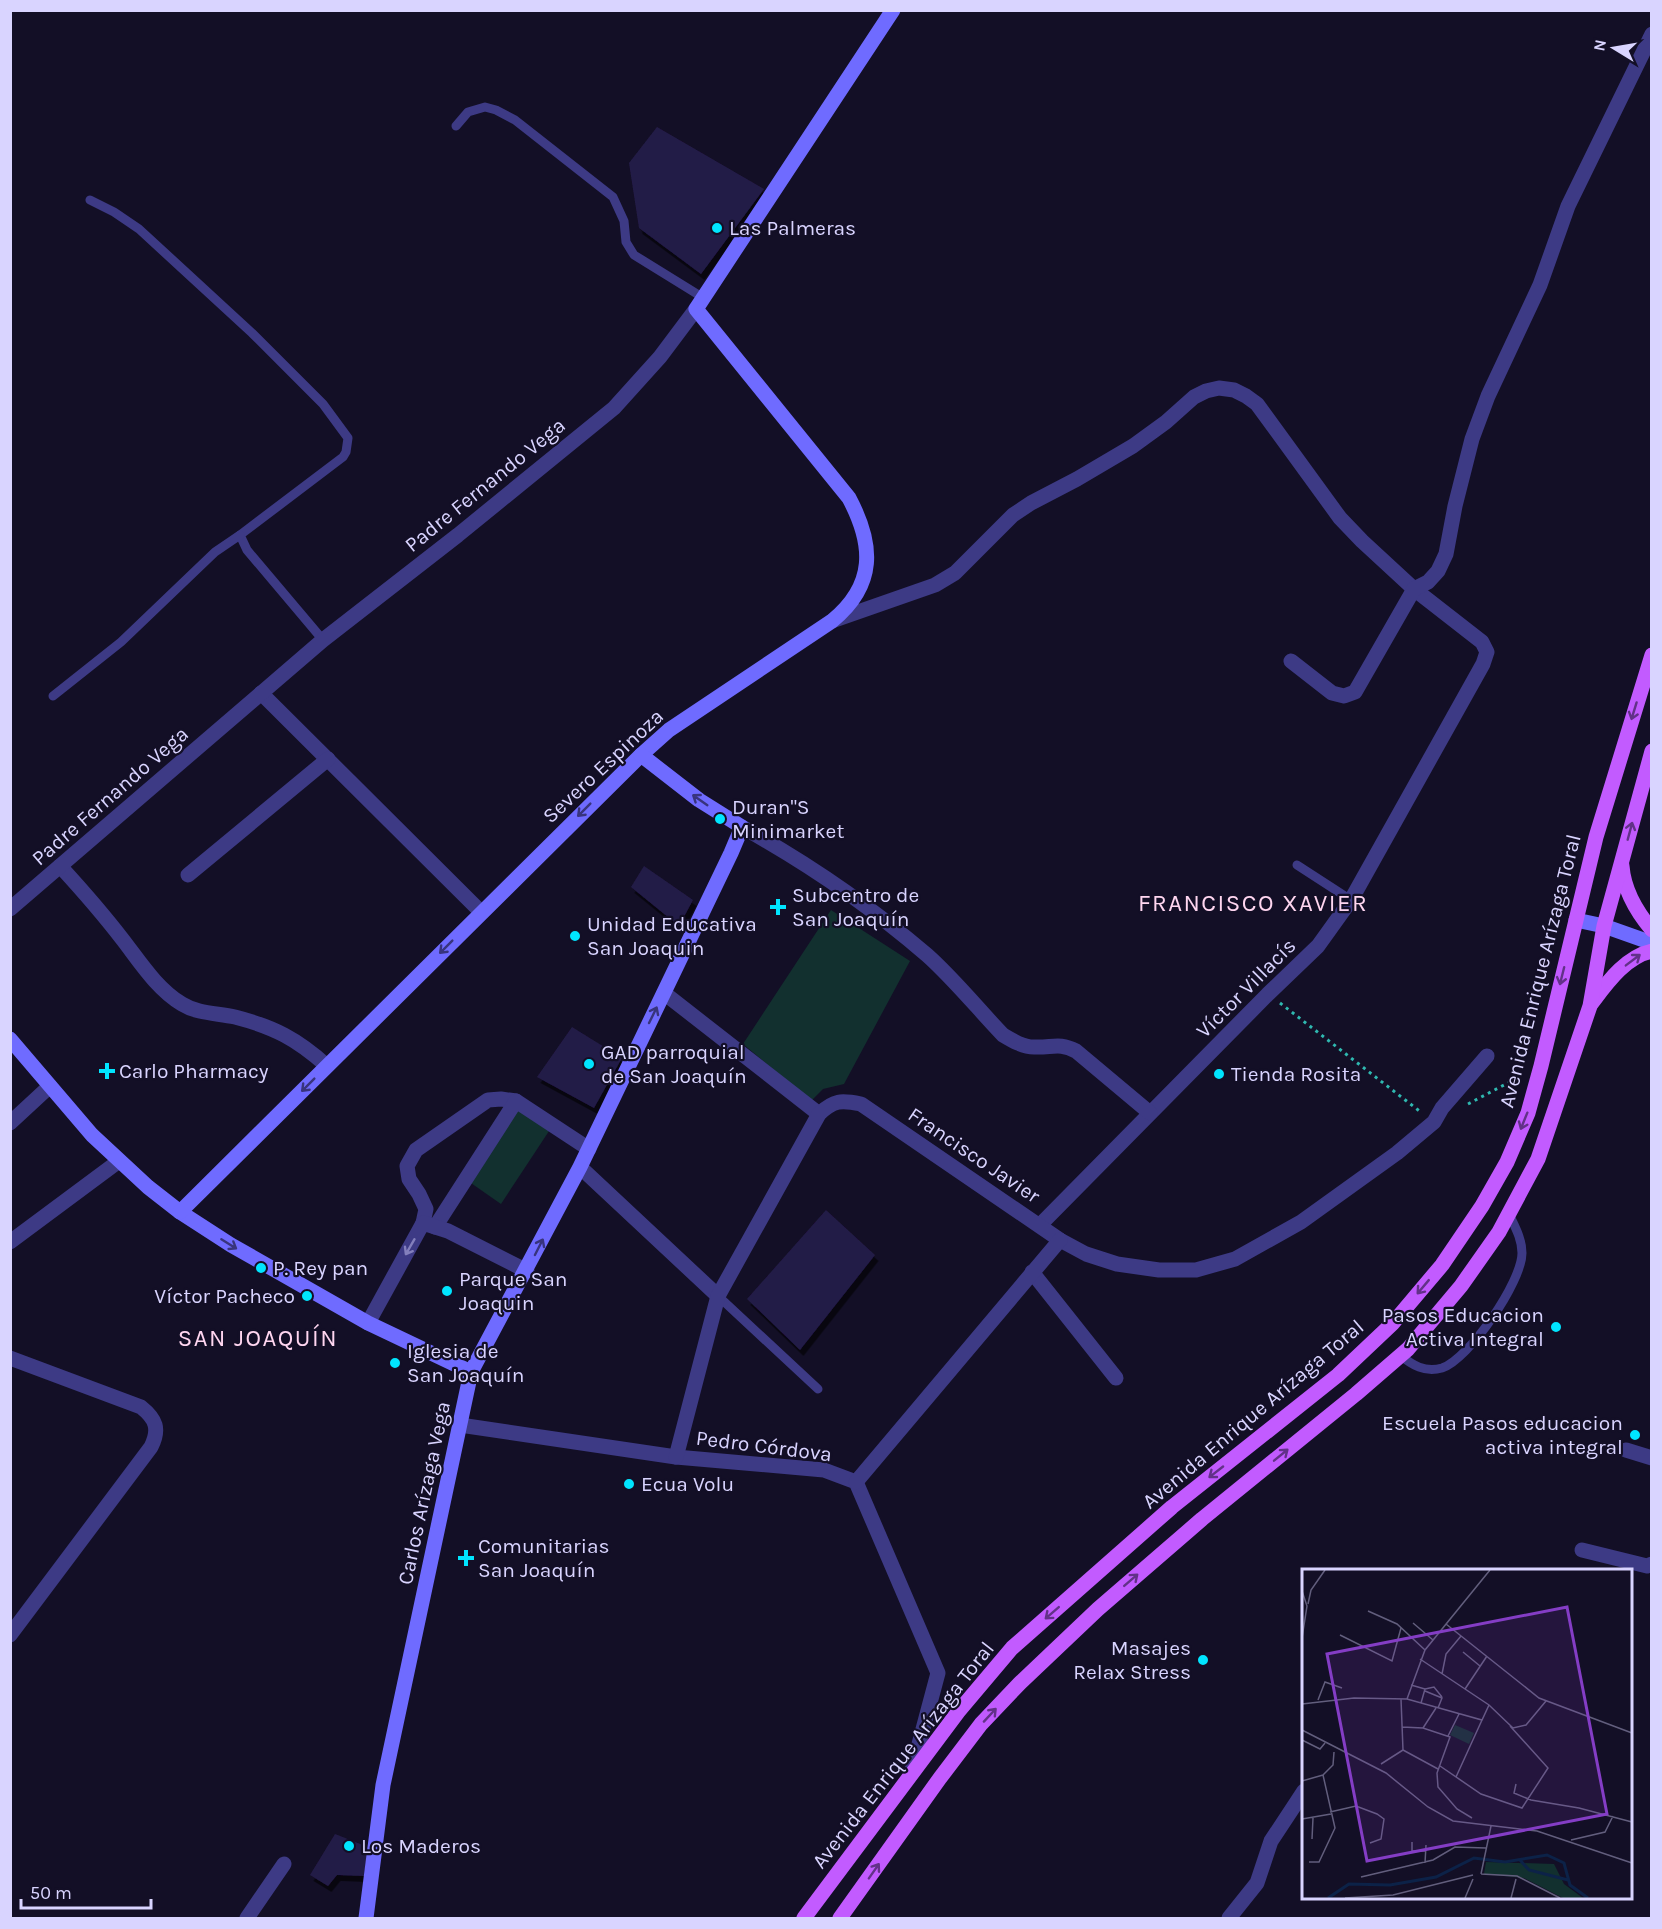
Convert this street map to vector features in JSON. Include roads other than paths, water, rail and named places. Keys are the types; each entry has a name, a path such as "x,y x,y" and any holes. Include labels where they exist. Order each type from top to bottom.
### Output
{"main road":[{"name":"Avenida Enrique Arízaga Toral","path":"804,1918 957,1712 1012,1648 1172,1507 1338,1375 1393,1323 1442,1265 1482,1206 1507,1162 1528,1113 1596,837 1652,655"},
{"name":"Avenida Enrique Arízaga Toral","path":"840,1918 940,1778 981,1725 1020,1683 1098,1609 1202,1519 1400,1355 1461,1286 1499,1232 1538,1159 1590,1006 1604,926 1652,751"},
{"path":"1621,860 1623,880 1633,904 1652,930"},
{"path":"1590,1006 1613,976 1640,954 1652,951"}],"street":[{"name":"Padre Fernando Vega","path":"10,909 323,640 458,535 614,408 660,357 699,303 892,10"},
{"path":"1290,661 1332,693 1344,696 1355,692 1414,589 1428,582 1438,571 1446,554 1455,506 1476,428 1488,396 1540,285 1568,206 1652,34"},
{"name":"Severo Espinoza","path":"180,1212 641,755 669,730 832,621 855,597 863,581 868,548 861,520 849,498 699,303"},
{"path":"832,621 935,585 955,573 1013,515 1133,446 1194,398 1206,391 1219,388 1234,390 1257,404 1340,518 1414,589"},
{"name":"Víctor Villacís","path":"1040,1225 1318,946 1351,900 1483,664 1487,652 1482,642 1414,589"},
{"path":"261,693 481,912"},
{"path":"641,755 699,800 774,844 861,902 928,956 1003,1035 1018,1044 1032,1047 1066,1046 1076,1051 1150,1113"},
{"path":"188,874 328,759"},
{"name":"Carlos Arízaga Vega","path":"366,1918 383,1785 471,1372 527,1271 589,1149 729,859 742,827"},
{"path":"60,866 89,897 158,985 181,1004 202,1012 233,1017 287,1035 309,1049 327,1066"},
{"path":"1576,920 1604,926 1652,943"},
{"path":"664,993 819,1114 718,1296 676,1457"},
{"path":"10,1039 92,1135 180,1212 231,1245 368,1323 471,1372"},
{"name":"Francisco Javier","path":"819,1114 830,1104 844,1101 861,1104 1060,1240 1086,1254 1117,1264 1159,1270 1196,1270 1234,1259 1301,1222 1397,1153 1434,1122 1442,1108 1487,1056"},
{"path":"10,1123 50,1086"},
{"path":"429,1225 426,1209 409,1179 407,1166 416,1150 488,1100 516,1101 589,1149"},
{"path":"368,1323 429,1225 516,1101"},
{"path":"10,1242 119,1161"},
{"path":"580,1167 718,1296"},
{"path":"429,1225 527,1271"},
{"path":"856,1482 1060,1240"},
{"path":"1032,1272 1116,1378"},
{"path":"10,1358 141,1407 151,1415 157,1425 152,1447 10,1635"},
{"name":"Pedro Córdova","path":"460,1425 676,1457 824,1470 856,1482 938,1673 911,1774"},
{"path":"1626,1450 1652,1458"},
{"path":"1582,1550 1647,1566 1652,1564"},
{"path":"1229,1918 1257,1883 1271,1841 1302,1794"},
{"path":"247,1918 284,1864"}],"lane":[{"path":"456,126 468,112 485,107 515,120 613,197 624,221 626,242 634,255 699,303"},
{"path":"53,696 121,642 215,552 343,457 348,445 346,433 323,404 260,341 139,230 114,212 90,200"},
{"path":"240,535 247,550 323,640"},
{"path":"1297,865 1351,900"},
{"path":"1400,1355 1418,1367 1431,1370 1444,1367 1460,1356 1497,1314 1514,1281 1522,1255 1520,1236 1509,1214"},
{"path":"718,1296 818,1389"}],"place":[{"name":"Las Palmeras","path":"717,228"},
{"name":"Duran\"S Minimarket","path":"720,819"},
{"name":"Subcentro de San Joaquín","path":"778,907"},
{"name":"Unidad Educativa San Joaquin","path":"575,936"},
{"name":"GAD parroquial de San Joaquín","path":"589,1064"},
{"name":"Carlo Pharmacy","path":"107,1071"},
{"name":"Tienda Rosita","path":"1219,1074"},
{"name":"P. Rey pan","path":"261,1268"},
{"name":"Parque San Joaquin","path":"447,1291"},
{"name":"Víctor Pacheco","path":"307,1296"},
{"name":"Pasos Educacion Activa Integral","path":"1556,1327"},
{"name":"Iglesia de San Joaquín","path":"395,1363"},
{"name":"Escuela Pasos educacion activa integral","path":"1635,1435"},
{"name":"Ecua Volu","path":"629,1484"},
{"name":"Comunitarias San Joaquín","path":"466,1558"},
{"name":"Masajes Relax Stress","path":"1203,1660"},
{"name":"Los Maderos","path":"349,1846"}],"district":[{"name":"FRANCISCO XAVIER","path":"1253,903"},
{"name":"SAN JOAQUÍN","path":"258,1338"}]}
